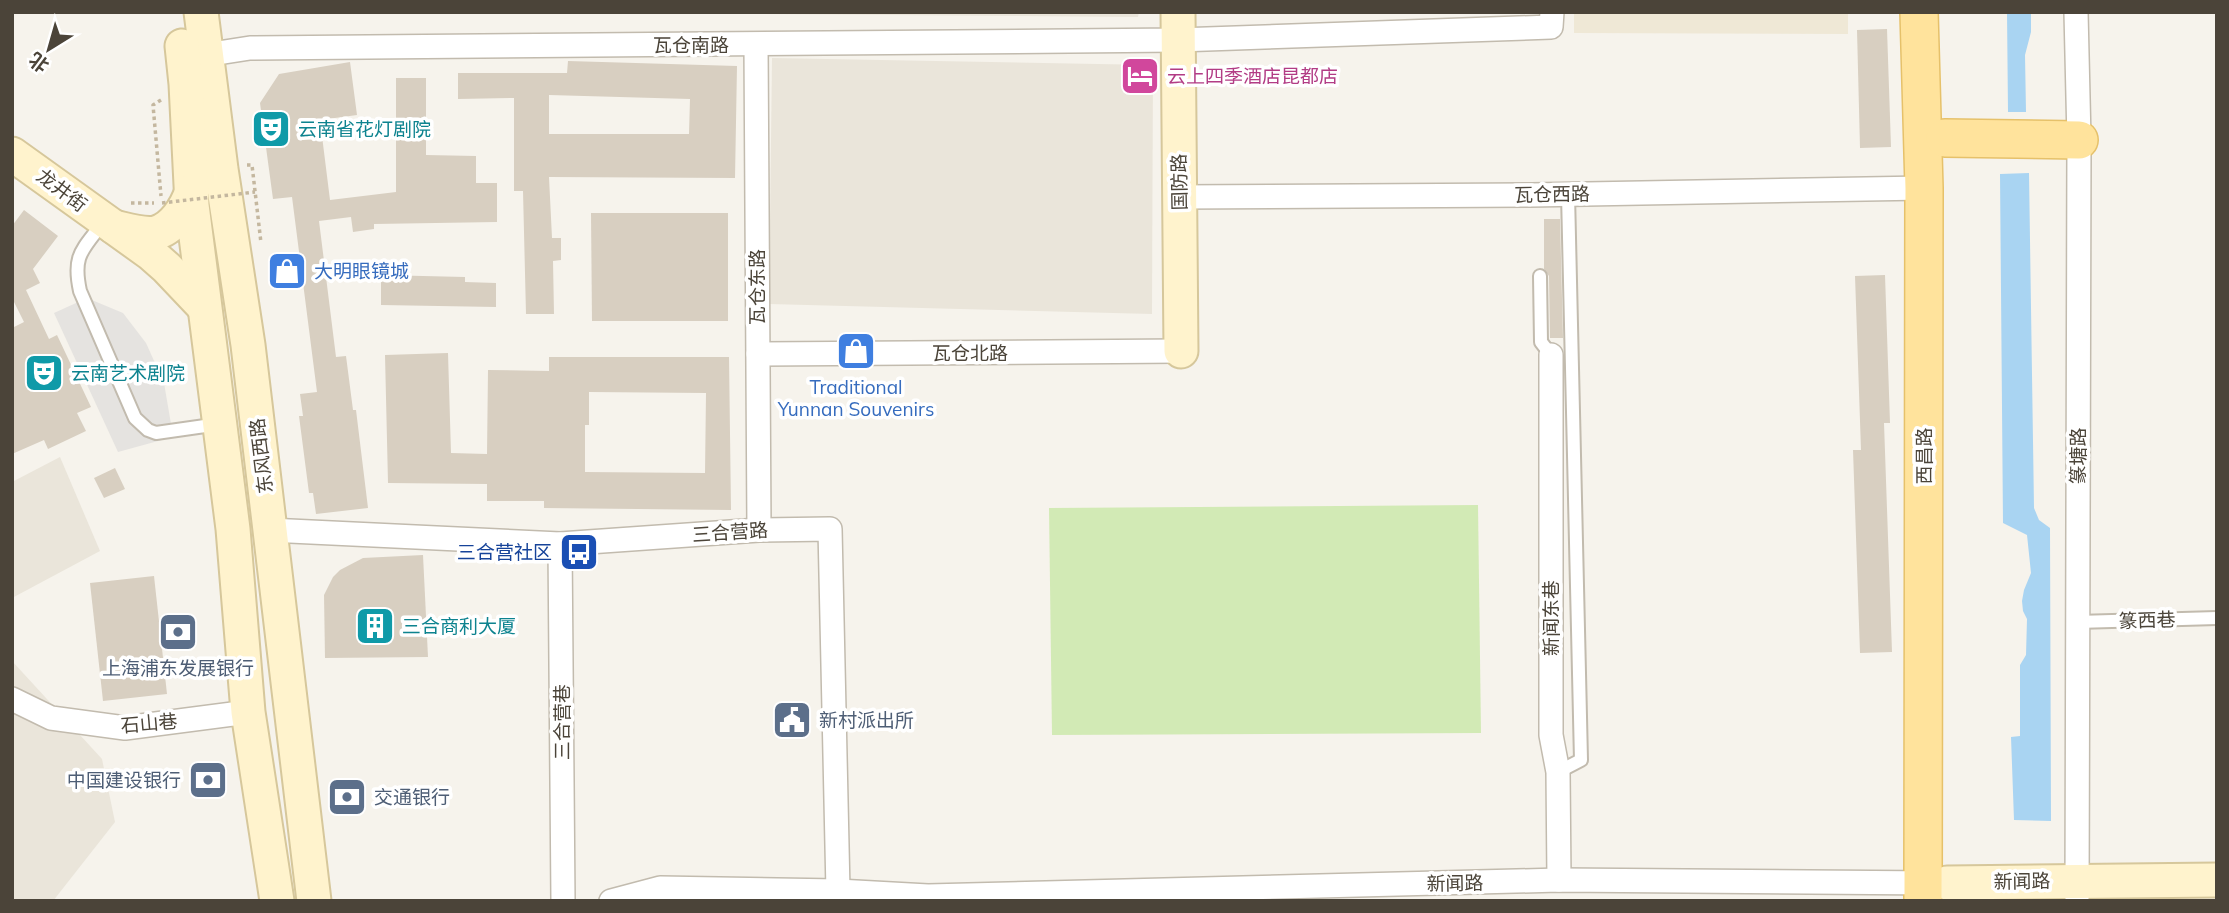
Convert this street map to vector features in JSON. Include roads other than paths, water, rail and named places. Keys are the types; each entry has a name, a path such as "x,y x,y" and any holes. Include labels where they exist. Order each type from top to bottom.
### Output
{"main road":[{"name":"东风西路","path":"178,12 186,84 192,191 233,528 248,712 277,901"},
{"name":"东风西路","path":"201,12 248,345 314,901"},
{"name":"西昌路","path":"1919,12 1935,892"},
{"name":"西昌路","path":"1935,892 1945,138 1943,12"},
{"name":"国防路","path":"1178,26 1181,351"},
{"path":"1945,138 2079,140"},
{"name":"龙井街","path":"12,154 167,268 204,307"},
{"path":"108,224 141,233 155,233 177,218 192,191"},
{"name":"新闻路","path":"1935,892 2077,891 2217,880"}],"street":[{"name":"瓦仓南路","path":"205,55 250,47 756,45 1178,26 1551,27 1552,12"},
{"name":"篆塘路","path":"2076,12 2079,140 2077,891"},
{"name":"瓦仓东路","path":"756,45 759,530"},
{"name":"瓦仓西路","path":"1180,197 1924,188"},
{"name":"瓦仓北路","path":"758,354 1181,351"},
{"name":"新闻东巷","path":"1551,355 1551,735 1558,772 1559,880"},
{"name":"三合营路","path":"269,530 560,544 759,530 830,528 838,891"},
{"name":"三合营巷","path":"560,544 563,901"},
{"name":"石山巷","path":"12,699 51,718 125,728 248,712"},
{"name":"新闻路","path":"611,901 660,888 838,891 929,898 1559,880 1935,892"}],"lane":[{"path":"1558,772 1581,760 1568,194"},
{"path":"108,224 78,258 76,274 80,291 135,418 141,425 156,433 219,424"},
{"path":"1540,276 1541,342 1551,355"},
{"name":"篆西巷","path":"2077,622 2217,618"}],"water":[{"path":"2007,12 2031,12 2031,32 2025,55 2026,112 2008,112"},
{"path":"2029,173 2034,508 2039,520 2050,528 2051,821 2014,820 2011,737 2020,736 2020,665 2026,655 2027,619 2022,601 2031,573 2027,535 2003,523 2000,174"}],"place":[{"name":"云上四季酒店昆都店","path":"1140,76"},
{"name":"云南省花灯剧院","path":"271,129"},
{"name":"大明眼镜城","path":"287,271"},
{"name":"Traditional Yunnan Souvenirs","path":"856,351"},
{"name":"云南艺术剧院","path":"44,373"},
{"name":"三合营社区","path":"579,552"},
{"name":"三合商利大厦","path":"375,626"},
{"name":"上海浦东发展银行","path":"178,632"},
{"name":"新村派出所","path":"792,720"},
{"name":"中国建设银行","path":"208,780"},
{"name":"交通银行","path":"347,797"}]}
